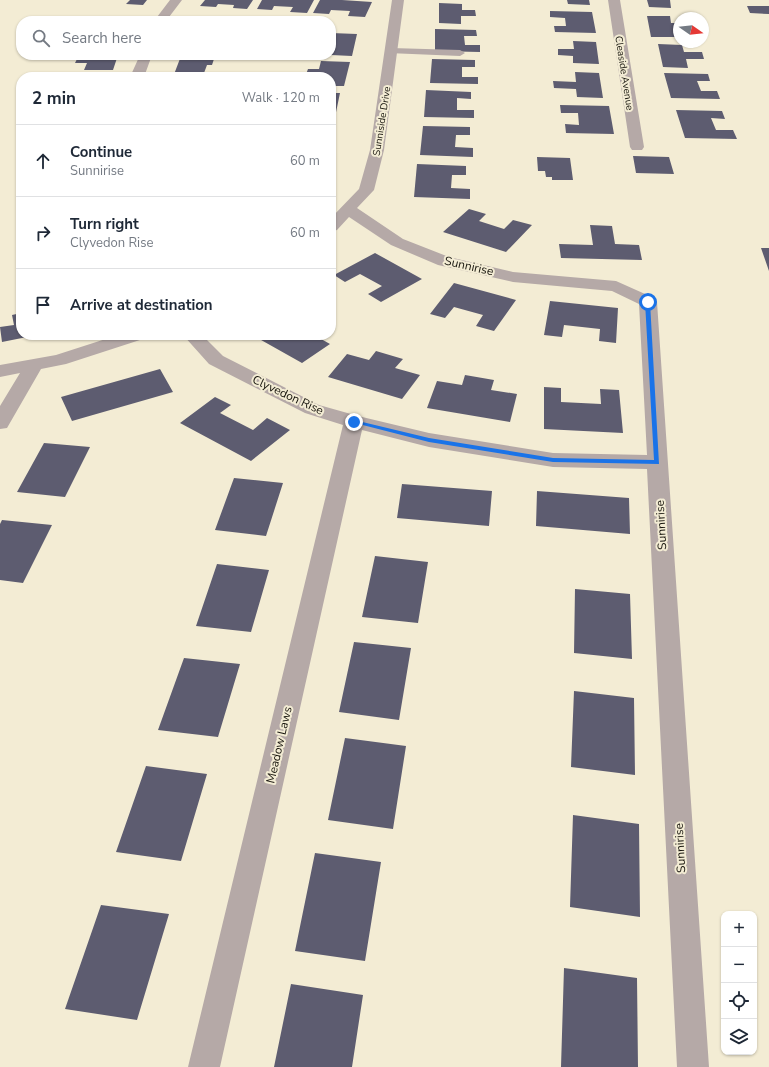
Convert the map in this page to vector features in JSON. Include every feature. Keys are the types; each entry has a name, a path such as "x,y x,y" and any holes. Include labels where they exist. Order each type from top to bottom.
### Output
{"street":[{"path":"164,16 176,0"},
{"name":"Sunniside Drive","path":"336,222 366,190 377,150 398,0"},
{"name":"Cleaside Avenue","path":"614,0 637,147"},
{"path":"139,72 144,60"},
{"name":"Sunnirise","path":"348,209 397,242 444,261 514,277 616,286 648,302 694,1067"},
{"path":"0,371 59,360 121,340"},
{"name":"Clyvedon Rise","path":"197,340 216,360 312,409 354,422 429,440 553,460 657,462"},
{"path":"0,423 34,365"},
{"name":"Meadow Laws","path":"204,1067 354,422"}],"lane":[{"path":"391,53 458,55"}],"building":[{"path":"130,0 147,0 143,5 126,4"},
{"path":"205,0 253,0 247,9 233,8 234,5 218,4 216,7 200,6"},
{"path":"262,0 314,0 307,13 290,12 293,7 274,6 272,10 257,9"},
{"path":"320,0 372,2 365,17 348,16 350,11 331,10 329,14 313,13"},
{"path":"567,0 589,0 590,5 568,4"},
{"path":"647,0 670,0 671,8 649,7"},
{"path":"439,3 462,4 462,10 475,10 476,16 461,16 461,24 439,23"},
{"path":"747,6 769,6 769,14 750,13"},
{"path":"550,11 592,12 596,33 555,32 554,26 566,26 565,18 550,17"},
{"path":"647,16 670,16 671,23 673,23 673,37 651,37"},
{"path":"435,29 476,30 477,36 464,36 465,45 480,45 480,52 435,51"},
{"path":"336,33 357,34 352,56 336,55"},
{"path":"573,41 596,42 599,64 573,63 573,56 558,55 558,49 574,49"},
{"path":"658,44 673,45 673,48 683,48 684,52 702,52 704,59 686,59 688,68 663,67"},
{"path":"432,59 475,60 475,67 462,67 462,77 478,77 478,84 430,83"},
{"path":"76,60 116,60 113,70 84,70 87,63 75,63"},
{"path":"179,60 214,60 212,65 207,65 204,72 175,72"},
{"path":"321,61 350,62 344,86 336,86 336,72 307,72 308,69 319,69"},
{"path":"575,72 599,73 603,98 577,97 576,89 554,88 553,81 576,82"},
{"path":"664,73 708,74 710,81 697,81 701,91 717,91 720,99 671,98"},
{"path":"426,90 471,92 471,99 457,98 457,110 474,110 474,118 424,117"},
{"path":"336,93 340,93 336,112"},
{"path":"560,105 609,106 614,134 566,133 565,124 579,125 578,113 561,113"},
{"path":"676,110 722,111 725,119 711,118 716,130 733,130 737,139 685,138"},
{"path":"423,126 470,127 470,135 456,135 455,147 473,148 473,157 420,155"},
{"path":"633,156 669,157 674,174 636,173"},
{"path":"537,157 570,158 573,180 552,180 552,177 546,177 545,171 538,171"},
{"path":"417,164 466,166 466,175 452,175 451,188 470,189 470,199 414,197"},
{"path":"469,209 486,214 479,221 504,229 513,220 532,225 506,252 443,232"},
{"path":"590,225 612,226 615,244 639,245 642,260 561,258 559,244 593,245"},
{"path":"761,248 769,248 769,271"},
{"path":"375,253 422,279 381,302 368,294 382,286 360,274 345,282 336,276 336,274"},
{"path":"454,283 516,300 494,331 476,326 483,315 454,307 445,318 430,314"},
{"path":"550,301 618,308 616,343 599,341 600,329 564,325 562,337 544,335"},
{"path":"16,314 16,339 2,342 0,327 14,325 12,315"},
{"path":"261,340 323,340 330,344 302,363"},
{"path":"376,351 403,359 395,368 420,375 402,399 328,377 347,354 369,360"},
{"path":"160,369 173,392 72,421 61,397"},
{"path":"465,375 494,380 491,390 517,394 510,422 427,408 437,381 462,385"},
{"path":"544,387 561,388 561,402 601,404 600,389 619,390 623,433 544,429"},
{"path":"215,397 231,405 220,413 253,430 267,418 290,430 251,461 180,423"},
{"path":"44,443 90,447 65,497 17,492"},
{"path":"234,478 283,483 266,536 215,530"},
{"path":"402,484 492,491 489,526 397,518"},
{"path":"537,491 629,498 630,534 536,526"},
{"path":"2,520 52,525 23,583 0,580 0,524"},
{"path":"375,556 428,562 418,623 362,617"},
{"path":"217,564 269,570 251,632 196,626"},
{"path":"575,589 630,594 632,659 574,653"},
{"path":"354,642 411,648 399,720 339,712"},
{"path":"184,658 240,664 218,737 158,730"},
{"path":"574,691 634,698 635,775 571,767"},
{"path":"345,738 406,746 393,829 328,820"},
{"path":"146,766 207,774 181,861 116,852"},
{"path":"573,815 639,824 640,917 570,907"},
{"path":"315,853 381,862 365,961 295,951"},
{"path":"101,905 169,914 137,1020 65,1009"},
{"path":"564,968 637,978 638,1067 561,1067"},
{"path":"291,984 363,995 352,1067 274,1067"}],"route":[{"path":"354,422 429,440 553,460 657,462 648,302"}]}
